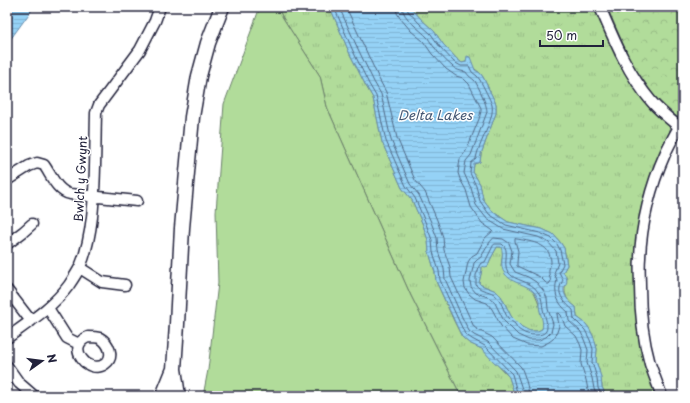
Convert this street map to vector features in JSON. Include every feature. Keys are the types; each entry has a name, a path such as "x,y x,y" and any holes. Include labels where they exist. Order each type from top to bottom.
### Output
{"main road":[{"path":"178,396 174,369 184,199 192,117 199,76 208,43 222,7"},
{"path":"163,396 174,369"}],"street":[{"name":"Bwlch y Gwynt","path":"7,338 48,308 68,285 80,268 91,228 96,168 96,114 99,105 140,50 155,22 160,7"},
{"path":"600,7 615,43 631,74 651,101 664,115 681,129 665,154 657,174 642,239 640,259 640,305 645,343 650,364 662,396"},
{"path":"7,180 29,166 37,163 44,165 61,190 65,193 137,201"},
{"path":"7,244 32,224"},
{"path":"80,268 102,282 125,286"},
{"path":"7,290 31,321"},
{"path":"48,308 67,338 79,344"},
{"path":"7,366 19,383 34,396"}],"green space":[{"path":"260,7 277,7 320,76 327,107 411,296 461,396 203,396 208,370 218,283 216,212 224,104"},
{"path":"277,7 330,7 349,52 373,98 382,142 402,188 412,200 423,225 428,240 429,252 436,281 454,321 462,337 469,343 482,349 509,377 515,396 461,396 411,296 327,107 320,76"},
{"path":"410,7 597,7 622,63 668,123 670,129 637,258 658,396 606,396 602,387 596,361 597,349 594,338 585,323 577,317 576,307 569,301 566,295 565,288 567,278 563,272 567,265 564,248 553,234 542,229 508,222 493,212 483,199 480,184 473,172 474,164 480,162 481,154 496,113 496,104 483,77 466,62 462,63 457,59 443,44 434,31"},
{"path":"607,7 676,7 683,14 683,120 676,116 655,97 631,62"},
{"path":"497,247 501,247 503,251 501,266 524,285 532,289 535,294 544,324 542,329 538,331 529,331 522,327 511,316 501,296 496,291 479,283 482,266 488,266"}],"water":[{"path":"7,7 34,7 7,44"},
{"name":"Delta Lakes","path":"330,7 410,7 434,31 443,44 457,59 462,63 466,62 467,56 470,57 475,70 483,77 496,104 496,113 481,154 480,162 474,164 473,172 480,184 483,199 493,212 508,222 542,229 553,234 564,248 567,265 563,272 567,280 564,291 569,301 576,307 577,317 585,323 594,338 597,349 596,361 601,377 602,387 606,396 515,396 509,377 504,371 482,349 469,343 462,337 436,281 429,252 428,240 423,225 412,200 402,188 382,142 373,98 349,52","holes":["497,247 501,247 502,267 505,274 509,278 533,291 539,301 543,324 542,329 538,331 530,331 522,327 511,316 501,296 496,291 479,283 482,266 488,266"]}]}
